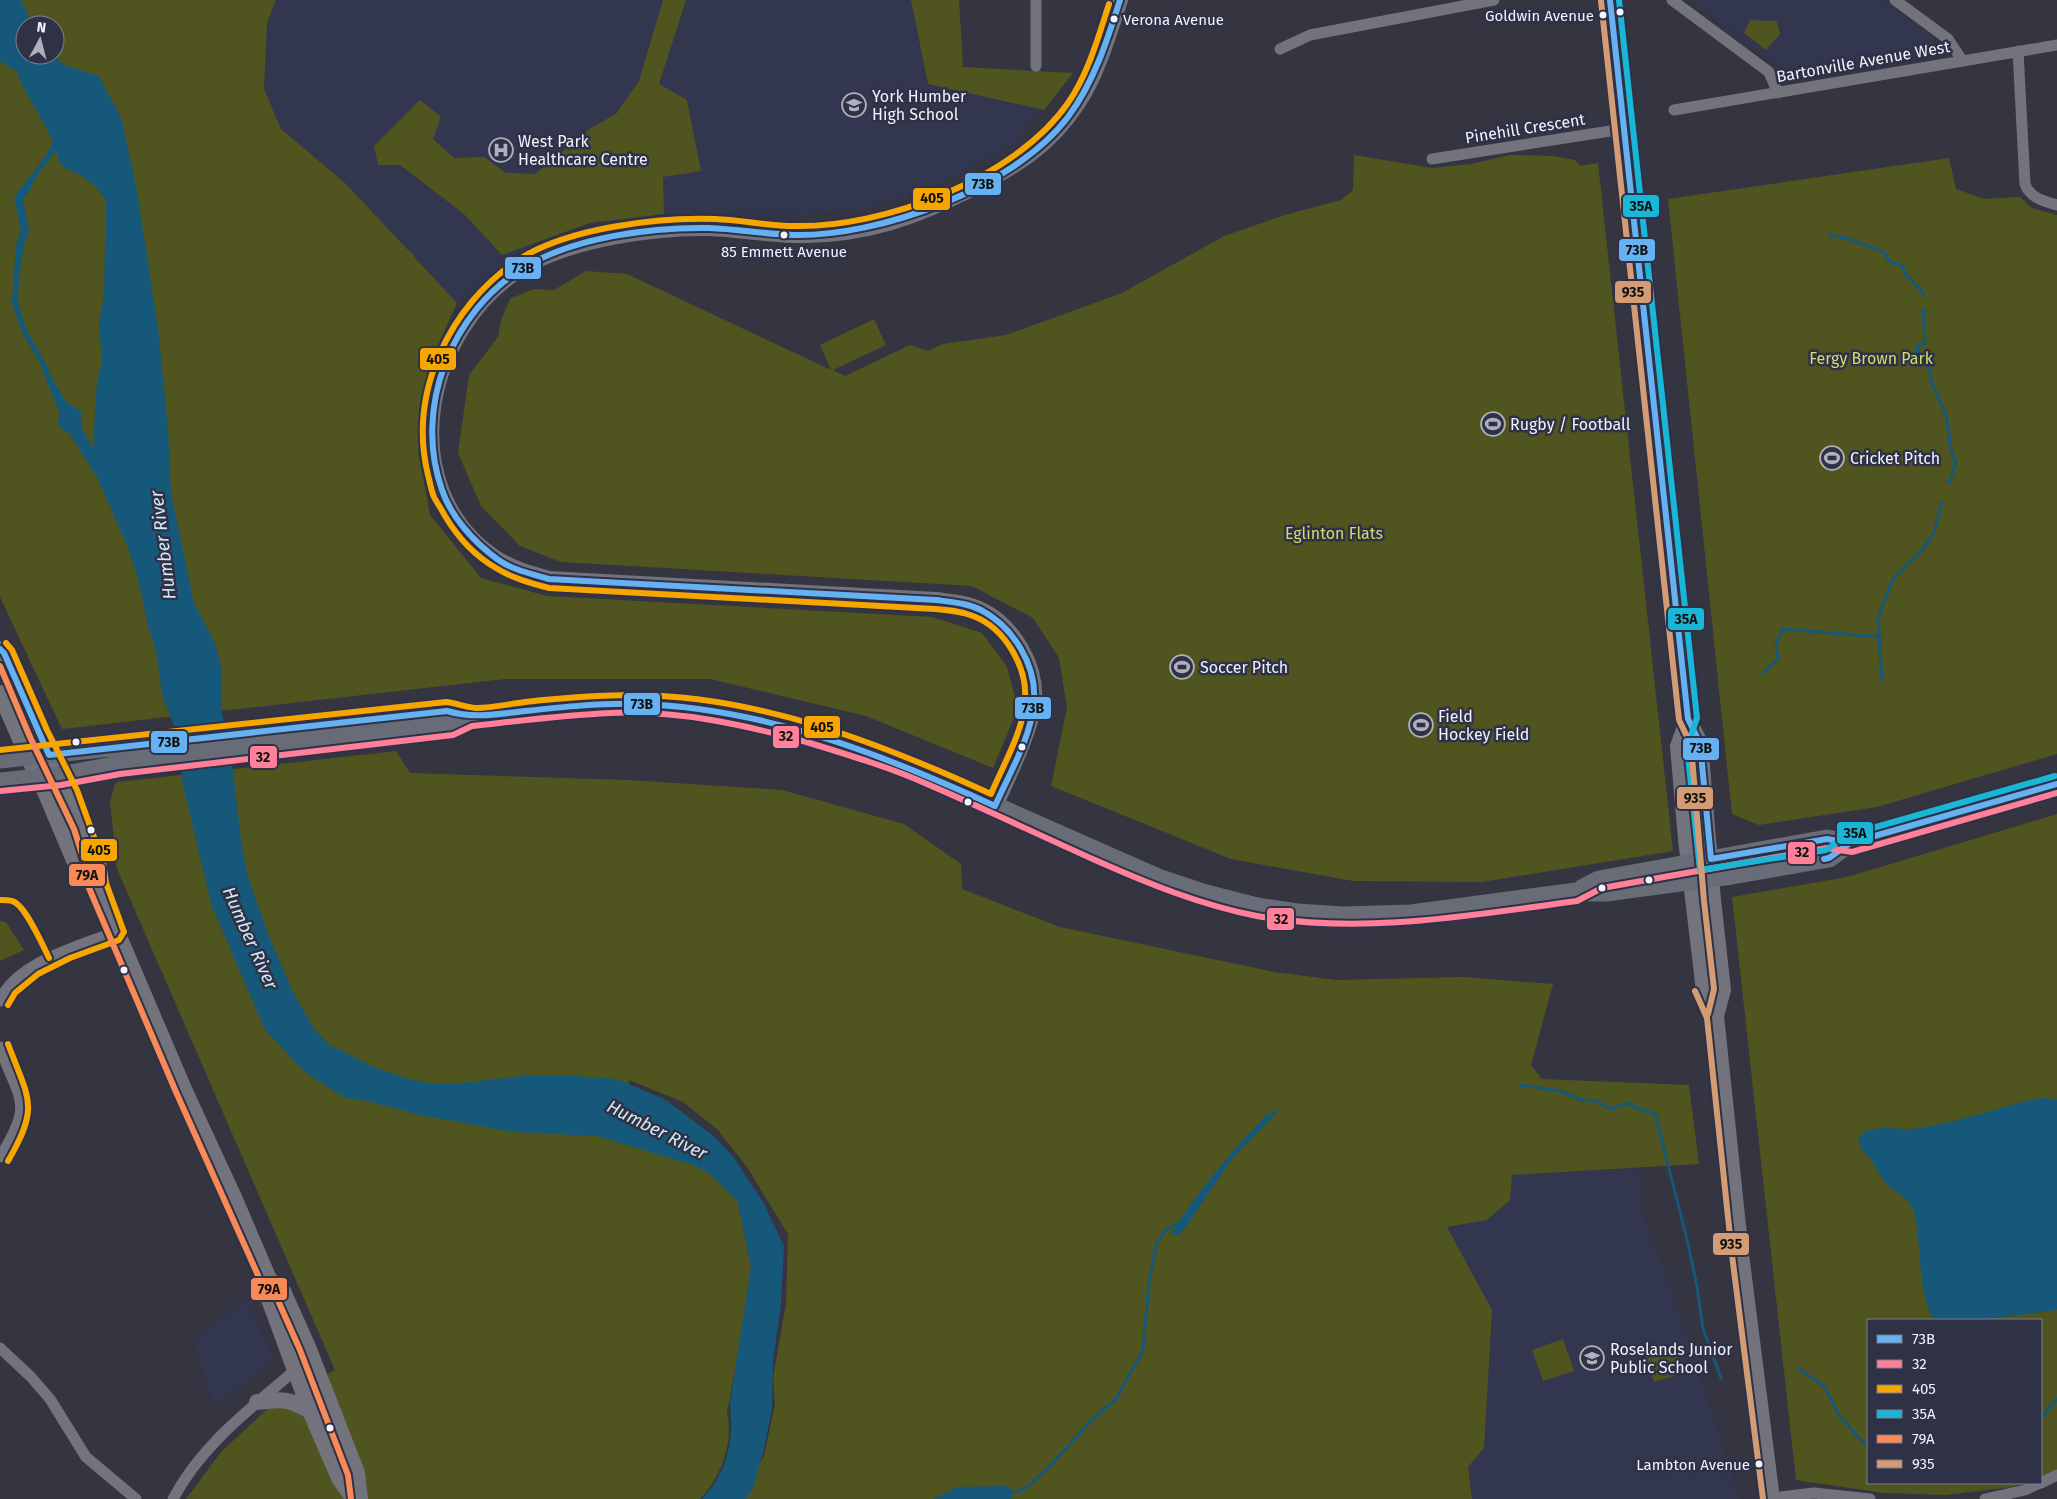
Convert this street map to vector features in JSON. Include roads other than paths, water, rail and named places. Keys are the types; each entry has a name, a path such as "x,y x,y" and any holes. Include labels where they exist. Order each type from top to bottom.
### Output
{"main road":[{"path":"995,806 1025,734 1034,702 1033,682 1023,650 992,616 970,606 936,600 574,581 549,579 523,572 498,560 480,546 467,533 442,495 433,464 431,433 433,408 438,381 444,363 466,321 477,307 506,280 524,267 551,254 598,241 674,229 711,228 812,235 866,229 906,219 928,210 1004,172 1045,144 1079,102 1093,71 1119,0"},
{"path":"1610,0 1688,720 1700,743 1723,990 1716,1016"},
{"path":"0,649 4,653 49,755 69,793 95,865 97,885 115,932 270,1280 283,1291 311,1356 357,1473 360,1499"},
{"path":"0,693 78,870 97,885"},
{"path":"0,760 112,747 610,704 664,704 715,711 768,722 853,747 930,775 1158,878 1206,894 1257,907 1297,913 1343,916 1410,914 1576,892 1606,892 1690,871 1829,858 1850,843 2057,784"},
{"path":"0,782 59,776 119,765 450,718"},
{"path":"1688,720 1678,746 1690,871 1704,991 1716,1016 1743,1263 1772,1498"},
{"path":"270,1280 267,1294 310,1411 340,1480 354,1499"},
{"path":"257,1402 293,1401 310,1411"}],"street":[{"path":"1036,0 1036,66"},
{"path":"1280,49 1310,35 1494,0"},
{"path":"1672,0 1769,72 1778,93"},
{"path":"1895,0 1948,39 1962,60"},
{"name":"Bartonville Avenue West","path":"1674,110 2057,45"},
{"path":"2018,51 2025,184 2027,190 2037,198 2057,205"},
{"name":"Pinehill Crescent","path":"1432,159 1623,129"},
{"path":"0,1001 7,986 24,971 115,932"},
{"path":"0,1047 22,1104 18,1125 0,1157"},
{"path":"0,1348 25,1371 50,1400 86,1457 136,1499"},
{"path":"173,1499 187,1474 212,1444 311,1356"},
{"path":"2042,1482 2057,1475"},
{"path":"1985,1499 2025,1490 2039,1484"},
{"path":"1772,1498 1814,1493 1870,1499"}],"water":[{"name":"Humber River","path":"0,0 21,0 28,15 15,15 15,65 65,65 99,76 122,120 137,191 158,328 168,428 171,493 194,603 215,643 221,666 222,713 231,756 242,847 248,877 269,936 294,994 315,1030 328,1044 376,1068 409,1079 430,1083 461,1083 530,1075 563,1075 617,1079 666,1100 716,1138 734,1158 763,1202 784,1246 781,1304 773,1361 772,1408 764,1449 753,1489 745,1499 702,1499 718,1478 730,1442 730,1403 751,1267 738,1202 709,1173 693,1165 597,1136 513,1132 420,1115 363,1100 345,1098 306,1073 265,1030 212,906 183,786 176,731 162,695 156,650 148,626 137,575 126,543 97,477 69,433 58,426 59,412 38,359 22,333 12,303 16,245 21,229 14,198 45,157 53,142 17,72 0,61","holes":["56,150 60,163 93,185 106,201 104,294 99,324 102,361 97,381 93,448 82,428 81,411 66,402 56,386 42,356 27,331 18,303 19,278 24,246 29,230 23,199 36,177"]},
{"path":"2041,1098 2057,1099 2057,1310 1987,1319 1934,1319 1925,1299 1912,1207 1906,1199 1885,1181 1861,1147 1859,1143 1860,1136 1864,1132 1880,1128 1912,1129 1928,1127"},
{"path":"1268,1113 1272,1118 1232,1159 1185,1228 1179,1235 1171,1234 1192,1202 1216,1171"},
{"path":"1005,1486 1012,1489 1012,1499 933,1499 958,1487"}],"waterway":[{"path":"1830,235 1849,239 1882,251 1892,263 1903,267 1904,273 1925,295"},
{"path":"1922,309 1924,312 1925,343 1917,346 1918,355 1930,370 1931,381 1946,415 1951,450 1956,463 1949,483"},
{"path":"1882,681 1878,617 1893,579 1921,551 1934,533 1942,502"},
{"path":"1763,673 1778,659 1776,645 1782,629 1880,637"},
{"path":"1520,1085 1561,1091 1584,1101 1592,1100 1599,1102 1610,1109 1630,1103 1635,1107 1655,1114 1687,1239 1697,1286 1703,1329 1721,1378"},
{"path":"1269,1118 1276,1111"},
{"path":"1012,1493 1026,1488 1045,1471 1093,1419 1116,1399 1143,1350 1149,1282 1157,1242 1167,1229 1180,1222"},
{"path":"1798,1368 1824,1386 1840,1417 1867,1446"},
{"path":"2042,1417 2057,1399"}],"place":[{"name":"Goldwin Avenue","path":"1603,15"},
{"name":"Verona Avenue","path":"1114,19"},
{"name":"York Humber High School","path":"854,105"},
{"name":"West Park Healthcare Centre","path":"501,150"},
{"name":"85 Emmett Avenue","path":"784,235"},
{"name":"Rugby / Football","path":"1493,424"},
{"name":"Cricket Pitch","path":"1832,458"},
{"name":"Soccer Pitch","path":"1182,667"},
{"name":"Field Hockey Field","path":"1421,725"},
{"name":"Roselands Junior Public School","path":"1592,1358"},
{"name":"Lambton Avenue","path":"1759,1464"}],"park label":[{"name":"Fergy Brown Park","path":"1871,358"},
{"name":"Eglinton Flats","path":"1334,533"}]}
